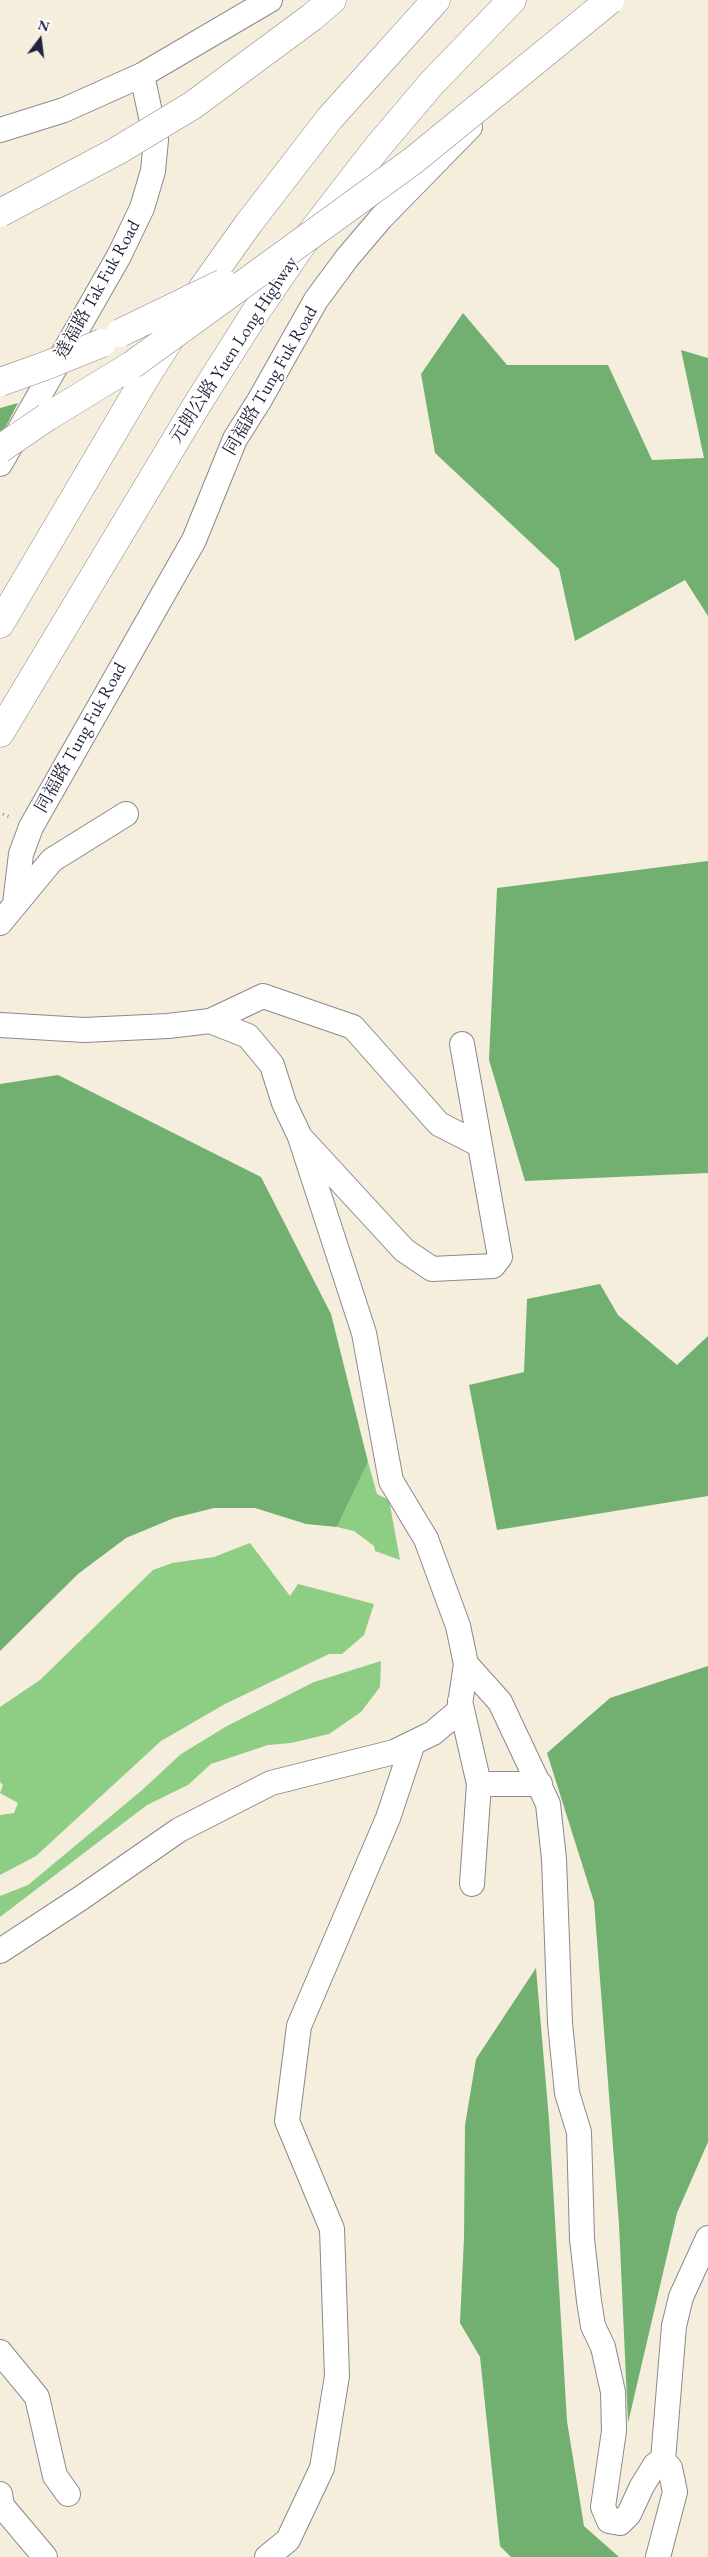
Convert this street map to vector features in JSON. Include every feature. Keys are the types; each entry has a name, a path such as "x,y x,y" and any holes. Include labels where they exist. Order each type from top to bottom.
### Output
{"highway":[{"path":"0,624 147,375 202,289 249,222 318,132 387,52 436,0"},
{"name":"元朗公路 Yuen Long Highway","path":"0,733 198,403 253,316 298,250 370,156 431,84 512,0"},
{"path":"0,449 132,365 239,288 283,253 414,160 610,0"},
{"path":"0,213 108,155 192,105 322,8"},
{"path":"0,382 45,366 102,342 283,253"}],"street":[{"path":"0,130 64,110 142,75 270,0"},
{"name":"同福路 Tung Fuk Road","path":"0,924 15,904 22,854 31,826 194,540 235,438 259,401 316,300 381,218 578,19 617,0"},
{"name":"達福路 Tak Fuk Road","path":"0,464 120,256 142,208 153,171 156,140 142,75"},
{"path":"15,904 52,860 126,814"},
{"path":"0,1025 84,1030 168,1026 210,1021 263,996 353,1026 440,1124 480,1145"},
{"path":"0,1951 180,1830 271,1783 394,1752 433,1733 458,1711 466,1664 458,1626 426,1539 391,1481 364,1333 300,1137 284,1103 272,1065 248,1036 210,1021"},
{"path":"300,1137 404,1250 432,1269 493,1266 500,1257 462,1044"},
{"path":"466,1664 500,1702 548,1804 554,1859 560,2023 567,2093 579,2132 582,2239 593,2326 603,2347 614,2392 614,2431 603,2507 609,2520 620,2523 629,2514 655,2465 663,2460"},
{"path":"460,1701 480,1784 472,1884"},
{"path":"267,2557 288,2540 322,2468 337,2376 332,2229 287,2121 299,2026 388,1818 413,1743"},
{"path":"480,1784 540,1784"},
{"path":"658,2557 675,2492 670,2468 663,2460 674,2326 681,2297 708,2238"},
{"path":"0,2352 37,2397 55,2476 68,2494"},
{"path":"0,2494 2,2506 45,2557"}],"green space":[{"path":"463,313 507,365 608,365 652,460 704,458 681,350 708,358 708,616 685,580 575,641 559,569 435,453 421,374"},
{"path":"18,403 2,434 0,435 0,408"},
{"path":"708,861 708,1173 525,1181 489,1060 497,888"},
{"path":"58,1075 261,1177 331,1314 368,1462 337,1527 306,1524 255,1508 214,1508 174,1518 126,1538 78,1574 0,1651 0,1084"},
{"path":"600,1284 618,1315 677,1365 708,1336 708,1496 497,1530 469,1385 524,1372 527,1299"},
{"path":"368,1462 377,1494 389,1500 400,1560 375,1551 374,1546 354,1531 337,1527"},
{"path":"250,1543 290,1596 298,1584 374,1604 364,1635 342,1654 329,1654 225,1704 161,1741 36,1856 0,1875 0,1815 14,1813 18,1803 0,1793 3,1785 0,1782 0,1707 40,1680 153,1570 172,1563 214,1557"},
{"path":"381,1661 380,1687 361,1712 329,1734 291,1743 268,1745 211,1764 188,1785 147,1805 0,1917 0,1896 28,1885 141,1791 181,1754 227,1726 314,1682"},
{"path":"708,1666 708,2142 677,2213 628,2423 619,2224 594,1902 547,1753 610,1698"},
{"path":"536,1968 549,2120 567,2421 584,2526 619,2557 511,2557 500,2546 480,2357 460,2323 464,2238 465,2125 476,2059"}]}
